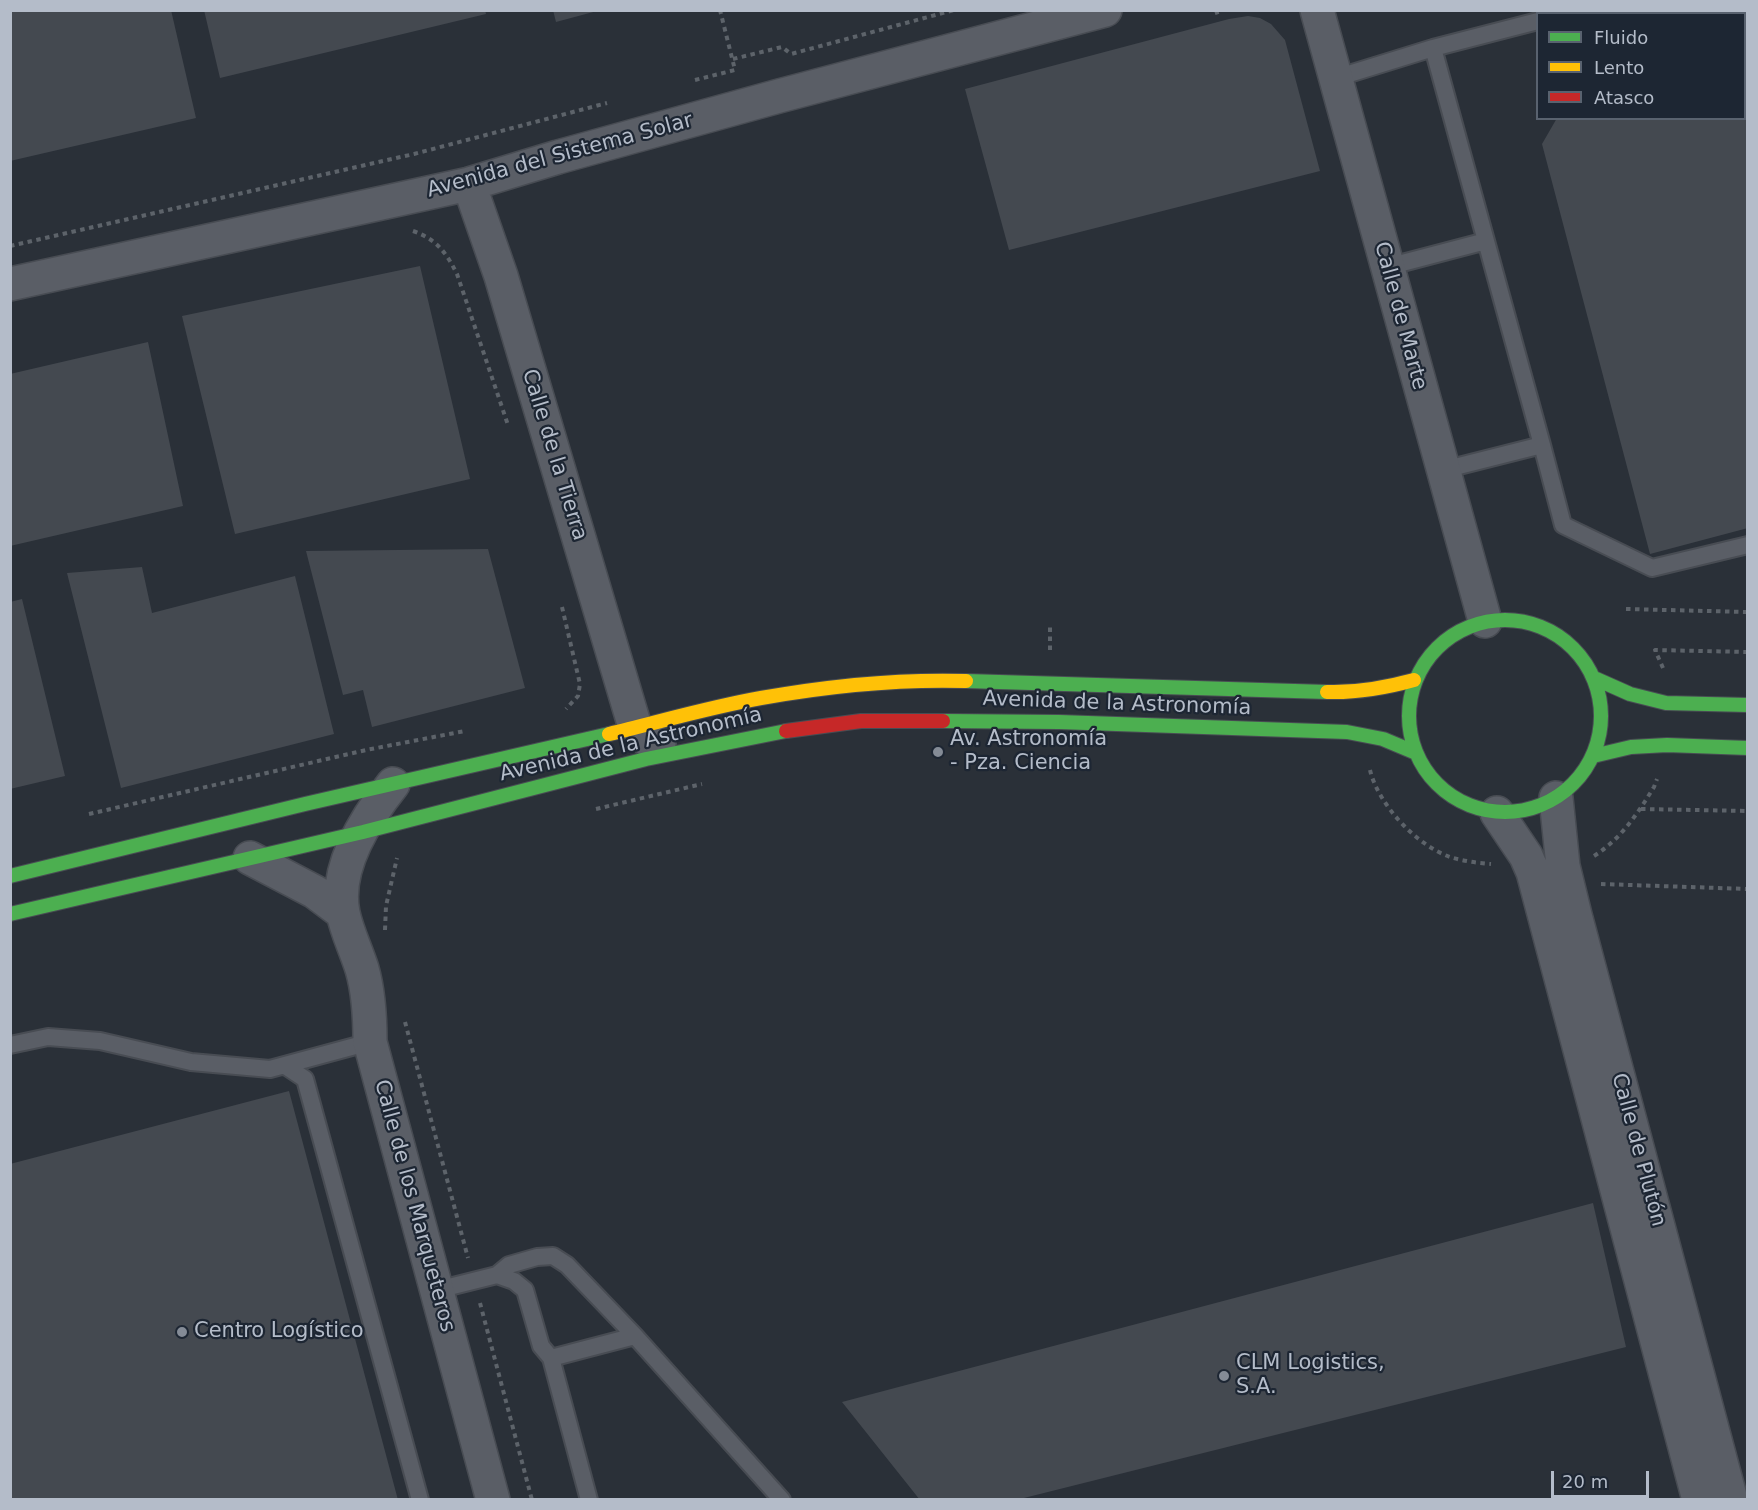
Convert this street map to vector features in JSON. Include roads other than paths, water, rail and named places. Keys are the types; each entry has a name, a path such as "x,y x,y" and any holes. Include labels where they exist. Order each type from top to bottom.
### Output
{"street":[{"name":"Avenida del Sistema Solar","path":"10,284 469,184 746,105 1105,10"},
{"name":"Calle de Marte","path":"1317,10 1485,621"},
{"name":"Calle de la Tierra","path":"469,184 501,276 635,727"},
{"path":"1485,621 1533,623 1568,643 1594,678 1602,718 1593,756 1571,787 1556,798 1530,809 1497,813 1485,811 1443,791 1414,752 1407,715 1414,680 1439,644 1485,621"},
{"path":"1594,678 1630,694 1666,703 1748,705"},
{"name":"Avenida de la Astronomía","path":"10,876 759,698 847,685 938,680 1347,693 1414,680"},
{"name":"Avenida de la Astronomía","path":"10,914 363,832 693,748 768,734 861,722 1059,722 1347,732 1383,739 1414,752"},
{"path":"560,782 615,755 627,744 635,727 648,740 668,746 693,748"},
{"path":"1593,756 1631,747 1667,745 1748,748"},
{"name":"Calle de los Marqueteros","path":"393,784 375,807 345,866 342,890 343,912 363,972 370,1008 370,1042 493,1500"},
{"name":"Calle de Plutón","path":"1556,798 1563,866 1704,1457 1700,1500"},
{"name":"Calle de Plutón","path":"1497,813 1527,856 1533,872 1704,1457 1731,1500"},
{"path":"250,858 306,887 343,912"},
{"path":"1704,1457 1732,1487 1740,1500"}],"lane":[{"path":"1336,78 1433,48 1536,22"},
{"path":"1433,48 1563,525 1652,568 1748,544"},
{"path":"1387,267 1486,241"},
{"path":"1443,470 1542,446"},
{"path":"10,1045 48,1036 100,1041 191,1062 270,1069 370,1042"},
{"path":"284,1065 305,1079 420,1500"},
{"path":"437,1290 497,1275 509,1265 537,1257 553,1256 567,1265 635,1336 782,1500"},
{"path":"497,1275 514,1281 525,1290 541,1346 551,1358 589,1500"},
{"path":"551,1358 635,1336"}],"place":[{"name":"Av. Astronomía - Pza. Ciencia","path":"938,752"},
{"name":"Centro Logístico","path":"182,1332"},
{"name":"CLM Logistics, S.A.","path":"1224,1376"}]}
